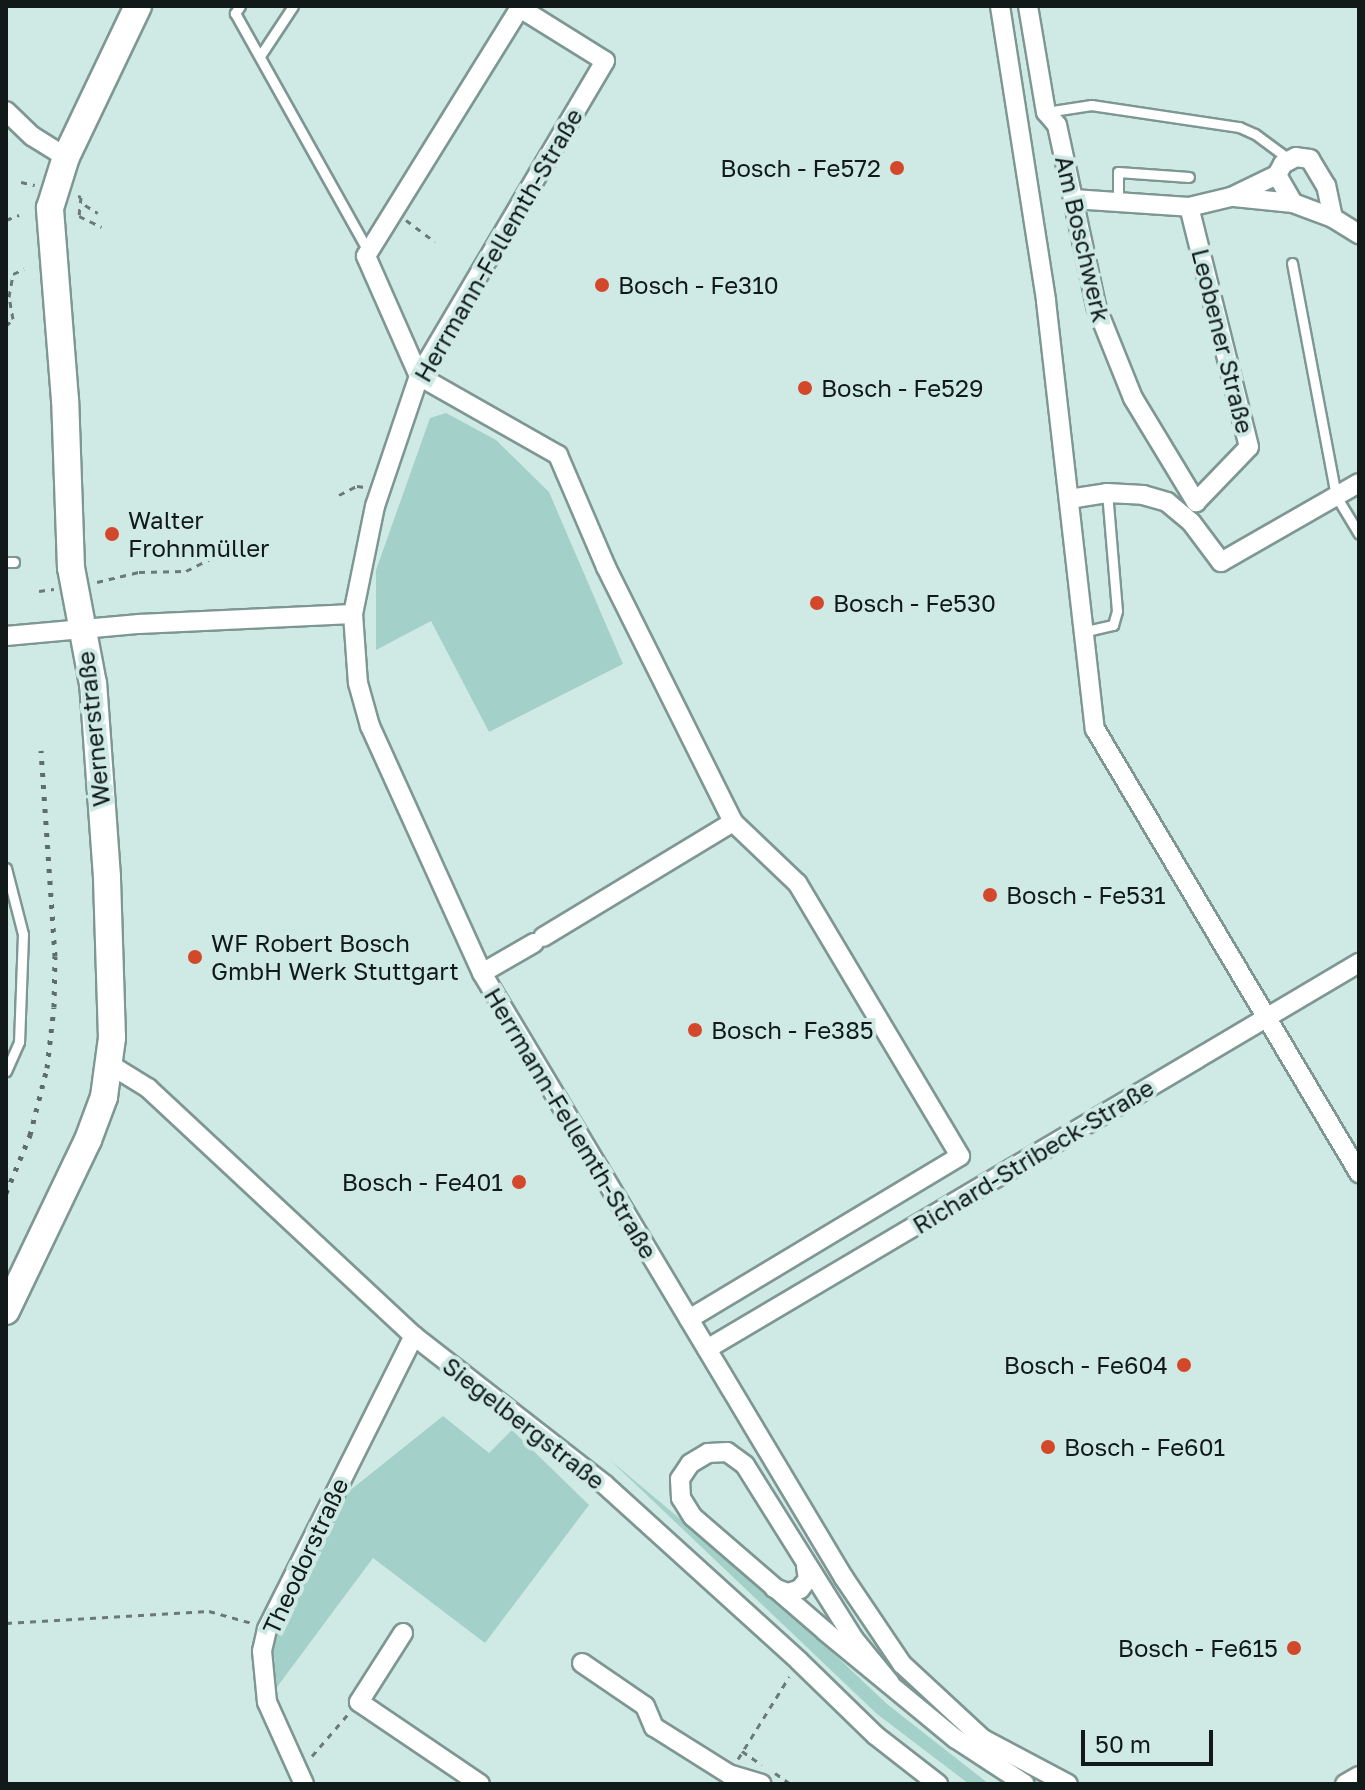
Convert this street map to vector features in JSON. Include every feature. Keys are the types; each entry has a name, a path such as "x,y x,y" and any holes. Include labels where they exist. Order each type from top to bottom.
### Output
{"main road":[{"name":"Wernerstraße","path":"6,1311 88,1140 104,1097 109,1064 112,1005 107,877 93,684 71,568 65,400 50,208 66,157 138,6"}],"street":[{"path":"1000,6 1046,301 1095,729 1359,1173"},
{"name":"Am Boschwerk","path":"1028,6 1046,112 1057,125 1096,306 1133,398 1196,502"},
{"path":"520,7 366,256 419,376 558,455 606,567 733,822 797,883 960,1156 689,1319"},
{"name":"Herrmann-Fellemth-Straße","path":"520,7 605,61 419,376 381,487 353,614 358,683 370,726 482,973 844,1578 902,1664 983,1739 1068,1784"},
{"path":"6,111 32,136 66,157"},
{"path":"1073,199 1189,207 1231,197 1277,175 1283,164 1290,160 1310,159 1320,172 1333,218"},
{"path":"1277,175 1293,203"},
{"path":"1231,197 1293,203 1333,218 1359,234"},
{"name":"Leobener Straße","path":"1189,207 1249,447 1196,502"},
{"path":"1069,499 1107,493 1143,495 1167,502 1191,522 1221,562 1359,483"},
{"path":"6,636 353,614"},
{"path":"482,973 733,822"},
{"name":"Richard-Stribeck-Straße","path":"707,1349 1359,963"},
{"name":"Siegelbergstraße","path":"109,1064 148,1088 414,1336 604,1484 799,1661 875,1735 938,1784"},
{"name":"Theodorstraße","path":"304,1784 267,1702 262,1651 267,1629 414,1336"},
{"path":"890,1683 854,1639 745,1465 727,1452 708,1453 690,1464 680,1479 681,1498 693,1517 774,1588 980,1757 1025,1784"},
{"path":"774,1588 788,1593 800,1589 808,1579 806,1566"},
{"path":"403,1633 359,1702 480,1784"},
{"path":"582,1663 645,1706 654,1727 726,1779 761,1784"},
{"path":"1345,1784 1359,1776"}],"lane":[{"path":"240,6 235,13 369,253"},
{"path":"260,56 293,6"},
{"path":"1046,112 1091,105 1239,127 1255,134 1290,160"},
{"path":"1118,202 1118,172 1189,177"},
{"path":"1292,263 1336,496 1359,534"},
{"path":"1082,632 1113,625 1117,611 1107,493"},
{"path":"6,868 23,934 19,1042 6,1071"}],"path":[{"path":"85,205 98,213"},
{"path":"394,211 435,242"},
{"path":"6,220 19,215"},
{"path":"6,326 13,319 9,297 13,274 24,269"},
{"path":"339,495 357,486 381,487"},
{"path":"116,579 139,572 186,571 248,540"},
{"path":"6,1623 209,1611 267,1629"},
{"path":"742,1751 799,1661"},
{"path":"319,1748 359,1702"}],"green space":[{"path":"446,413 496,440 549,492 623,664 489,732 431,621 376,650 376,570 430,418"},
{"path":"443,1416 489,1453 512,1430 589,1505 485,1643 373,1558 277,1687 272,1638 348,1492"},
{"path":"610,1460 778,1601 887,1704 989,1784 969,1784 877,1714"}],"railway":[{"path":"6,1193 30,1135 47,1068 54,1007 55,956 41,750"}],"place":[{"name":"Bosch - Fe572","path":"897,168"},
{"name":"Bosch - Fe310","path":"602,285"},
{"name":"Bosch - Fe529","path":"805,388"},
{"name":"Walter Frohnmüller","path":"112,534"},
{"name":"Bosch - Fe530","path":"817,603"},
{"name":"Bosch - Fe531","path":"990,895"},
{"name":"WF Robert Bosch GmbH Werk Stuttgart","path":"195,957"},
{"name":"Bosch - Fe385","path":"695,1030"},
{"name":"Bosch - Fe401","path":"519,1182"},
{"name":"Bosch - Fe604","path":"1184,1365"},
{"name":"Bosch - Fe601","path":"1048,1447"},
{"name":"Bosch - Fe615","path":"1294,1648"}]}
